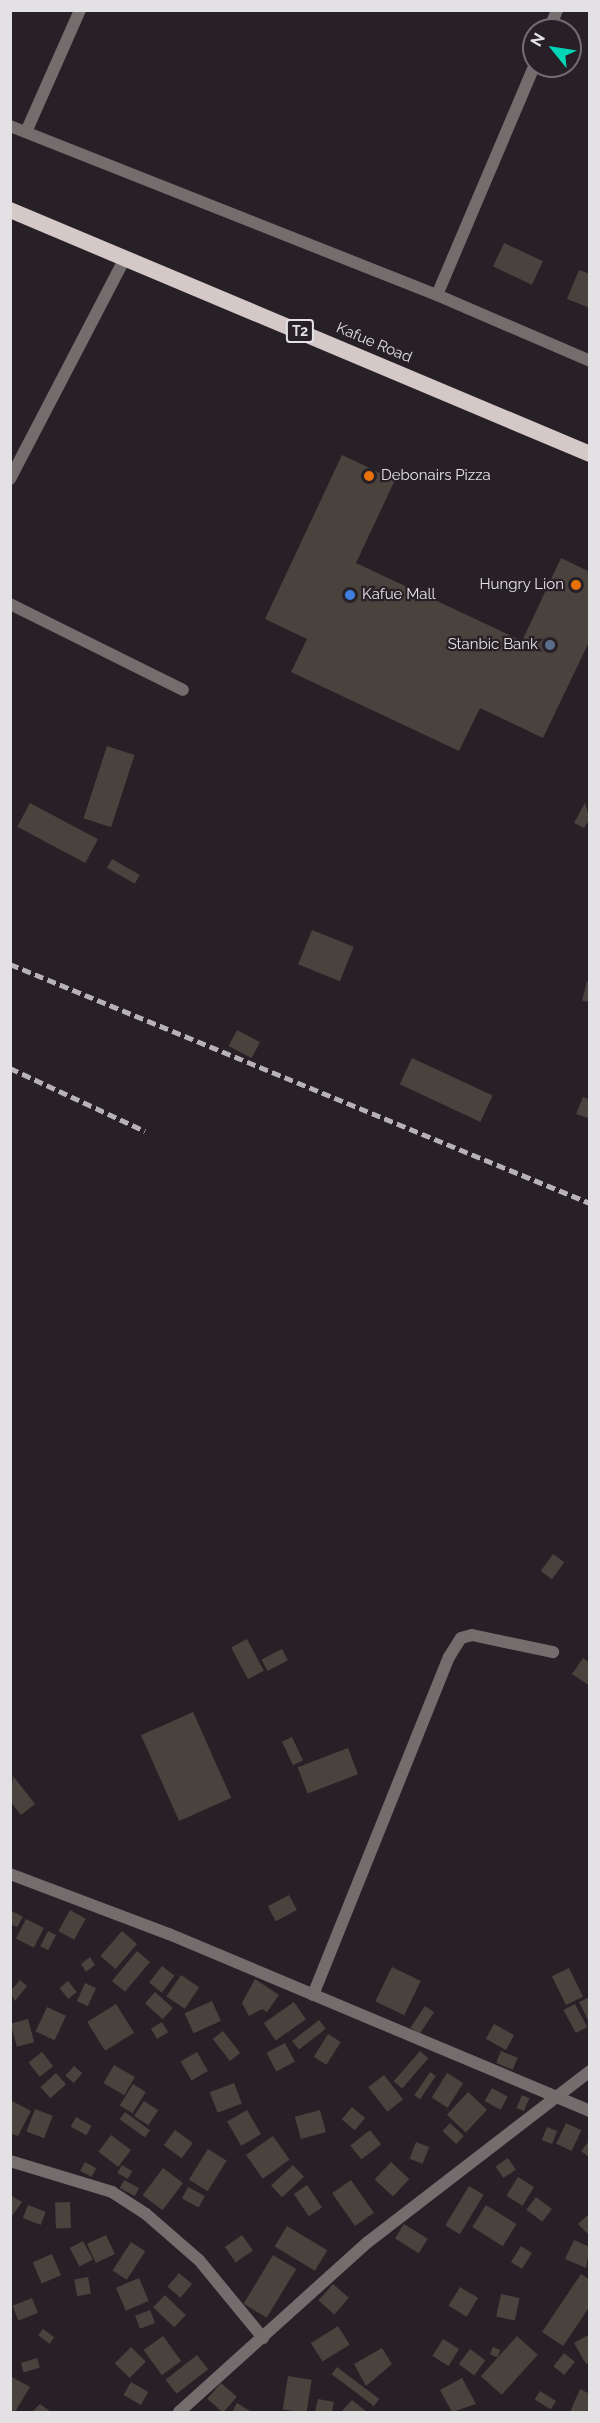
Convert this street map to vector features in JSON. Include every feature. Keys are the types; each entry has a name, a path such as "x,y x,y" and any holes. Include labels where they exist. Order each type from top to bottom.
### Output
{"highway":[{"name":"Kafue Road","path":"10,210 590,454"}],"street":[{"path":"26,132 80,10"},
{"path":"437,295 529,78"},
{"path":"10,126 437,295 590,362"},
{"path":"10,478 125,258"},
{"path":"10,604 183,690"},
{"path":"313,1995 444,1668 461,1638 472,1635 553,1652"},
{"path":"10,1874 313,1995 590,2111"},
{"path":"179,2412 368,2242 590,2071"},
{"path":"10,2161 112,2192 146,2214 199,2260 263,2338"}],"building":[{"path":"504,243 543,261 532,285 493,267"},
{"path":"579,270 590,274 590,308 567,299"},
{"name":"Kafue Mall","path":"342,455 395,480 356,563 522,641 561,558 590,572 590,640 543,738 480,708 459,751 291,672 307,639 265,619"},
{"path":"107,746 135,755 111,827 84,818"},
{"path":"30,803 98,839 85,863 17,827"},
{"path":"585,803 590,819 584,828 574,823"},
{"path":"112,859 140,875 135,884 107,868"},
{"path":"312,930 354,947 340,981 298,964"},
{"path":"587,981 590,982 590,1002 582,1001"},
{"path":"237,1030 260,1042 252,1058 229,1046"},
{"path":"412,1058 493,1096 480,1122 400,1084"},
{"path":"583,1097 590,1100 590,1119 576,1114"},
{"path":"553,1554 564,1562 552,1579 541,1571"},
{"path":"247,1639 264,1671 248,1679 231,1647"},
{"path":"282,1649 288,1661 267,1671 262,1659"},
{"path":"583,1658 590,1663 590,1686 572,1674"},
{"path":"193,1712 231,1798 179,1821 141,1735"},
{"path":"292,1737 303,1761 293,1765 282,1742"},
{"path":"348,1748 358,1774 308,1793 298,1767"},
{"path":"13,1776 35,1804 21,1815 10,1801"},
{"path":"289,1895 297,1910 276,1921 268,1906"},
{"path":"10,1910 23,1917 17,1927 10,1924"},
{"path":"70,1910 86,1919 74,1940 58,1931"},
{"path":"26,1919 44,1928 34,1948 16,1939"},
{"path":"48,1931 56,1935 48,1950 40,1946"},
{"path":"122,1931 137,1944 115,1969 100,1956"},
{"path":"137,1951 150,1962 125,1992 112,1981"},
{"path":"90,1957 95,1965 86,1972 81,1964"},
{"path":"162,1966 175,1976 162,1992 149,1983"},
{"path":"392,1967 421,1981 404,2015 375,2001"},
{"path":"569,1968 583,1997 566,2005 552,1976"},
{"path":"181,1975 199,1987 185,2009 166,1997"},
{"path":"255,1979 279,1995 267,2012 262,2009 249,2016 242,2003"},
{"path":"20,1980 27,1986 15,2001 10,1992"},
{"path":"68,1981 77,1992 68,1999 59,1988"},
{"path":"85,1983 96,1988 88,2006 77,2001"},
{"path":"155,1992 173,2008 163,2019 145,2003"},
{"path":"590,1997 590,2024 579,2002"},
{"path":"212,2001 221,2021 194,2033 185,2013"},
{"path":"294,2002 306,2019 276,2040 264,2023"},
{"path":"116,2004 134,2033 105,2051 87,2022"},
{"path":"575,2004 587,2027 576,2033 564,2010"},
{"path":"425,2006 434,2012 420,2034 410,2028"},
{"path":"47,2007 66,2016 55,2040 36,2031"},
{"path":"28,2019 34,2042 17,2047 11,2024"},
{"path":"319,2020 326,2029 299,2050 292,2041"},
{"path":"162,2022 168,2032 157,2039 151,2029"},
{"path":"494,2024 514,2035 506,2050 486,2039"},
{"path":"223,2031 240,2053 230,2061 213,2039"},
{"path":"328,2034 341,2042 326,2065 314,2057"},
{"path":"285,2043 295,2062 276,2071 266,2053"},
{"path":"420,2051 428,2058 402,2088 394,2081"},
{"path":"501,2051 518,2058 513,2070 496,2063"},
{"path":"42,2052 53,2066 40,2077 29,2062"},
{"path":"197,2052 208,2071 192,2081 181,2062"},
{"path":"114,2065 135,2077 124,2095 103,2083"},
{"path":"74,2066 82,2073 74,2083 65,2076"},
{"path":"430,2072 436,2076 420,2099 414,2095"},
{"path":"56,2073 66,2084 50,2098 40,2087"},
{"path":"447,2073 463,2083 448,2108 432,2098"},
{"path":"384,2075 403,2099 387,2112 368,2087"},
{"path":"234,2083 242,2104 218,2113 210,2092"},
{"path":"133,2084 146,2092 132,2113 120,2105"},
{"path":"492,2088 508,2097 500,2110 485,2101"},
{"path":"468,2092 487,2110 466,2132 447,2115"},
{"path":"522,2095 529,2098 524,2111 517,2108"},
{"path":"10,2100 31,2111 18,2136 10,2133"},
{"path":"144,2101 158,2110 148,2125 134,2116"},
{"path":"352,2107 365,2118 355,2130 342,2119"},
{"path":"35,2109 53,2116 44,2138 26,2131"},
{"path":"247,2110 261,2134 241,2146 227,2122"},
{"path":"320,2110 326,2132 301,2139 295,2117"},
{"path":"125,2112 150,2130 145,2138 120,2119"},
{"path":"76,2117 92,2126 86,2135 71,2127"},
{"path":"450,2123 464,2136 456,2144 442,2131"},
{"path":"566,2123 581,2130 572,2151 556,2144"},
{"path":"547,2127 557,2131 552,2144 542,2140"},
{"path":"175,2130 193,2143 182,2158 164,2145"},
{"path":"370,2130 381,2144 361,2160 350,2145"},
{"path":"111,2135 131,2150 118,2167 98,2152"},
{"path":"273,2136 290,2160 263,2179 246,2155"},
{"path":"590,2140 590,2158 581,2151"},
{"path":"416,2142 429,2147 423,2164 410,2159"},
{"path":"208,2149 227,2161 208,2191 189,2180"},
{"path":"508,2158 516,2170 503,2178 496,2166"},
{"path":"85,2162 96,2168 92,2177 80,2171"},
{"path":"391,2162 409,2179 393,2197 375,2180"},
{"path":"122,2165 132,2171 128,2179 117,2173"},
{"path":"293,2165 304,2177 282,2197 271,2185"},
{"path":"163,2168 183,2183 163,2210 143,2195"},
{"path":"518,2177 534,2187 522,2206 506,2196"},
{"path":"124,2180 139,2188 135,2196 120,2188"},
{"path":"351,2180 374,2213 355,2226 332,2193"},
{"path":"307,2185 322,2207 309,2216 294,2194"},
{"path":"469,2186 484,2195 460,2234 445,2225"},
{"path":"188,2187 205,2196 199,2207 182,2198"},
{"path":"10,2195 22,2202 12,2216 10,2215"},
{"path":"536,2197 552,2209 542,2222 526,2210"},
{"path":"70,2202 71,2228 56,2229 55,2203"},
{"path":"28,2205 46,2212 41,2225 23,2218"},
{"path":"486,2205 517,2224 503,2246 472,2227"},
{"path":"590,2213 590,2236 578,2224"},
{"path":"404,2224 428,2239 419,2253 395,2238"},
{"path":"287,2226 327,2250 315,2271 275,2247"},
{"path":"106,2235 115,2254 96,2263 87,2244"},
{"path":"242,2235 253,2251 236,2263 225,2247"},
{"path":"574,2240 590,2247 586,2268 565,2259"},
{"path":"83,2241 93,2260 80,2267 70,2248"},
{"path":"131,2242 145,2251 127,2280 112,2271"},
{"path":"521,2246 532,2253 522,2269 511,2262"},
{"path":"52,2254 61,2275 42,2283 33,2262"},
{"path":"273,2255 296,2269 267,2318 244,2304"},
{"path":"179,2273 192,2284 180,2298 167,2287"},
{"path":"581,2274 590,2280 590,2306 563,2346 542,2332"},
{"path":"88,2277 91,2294 77,2296 74,2279"},
{"path":"139,2278 149,2301 126,2311 116,2288"},
{"path":"333,2284 349,2298 334,2314 319,2301"},
{"path":"460,2287 478,2298 467,2317 449,2306"},
{"path":"501,2294 520,2298 515,2320 496,2316"},
{"path":"165,2295 186,2315 174,2327 153,2307"},
{"path":"32,2298 38,2313 19,2321 13,2306"},
{"path":"150,2310 155,2323 140,2329 135,2316"},
{"path":"338,2326 350,2345 323,2362 311,2343"},
{"path":"43,2329 54,2337 50,2344 38,2335"},
{"path":"590,2334 590,2362 586,2364 574,2343"},
{"path":"163,2336 181,2361 162,2375 144,2350"},
{"path":"517,2336 538,2355 502,2395 481,2376"},
{"path":"443,2339 459,2349 449,2366 432,2356"},
{"path":"131,2347 146,2362 130,2378 115,2363"},
{"path":"493,2347 500,2350 497,2357 490,2354"},
{"path":"382,2348 392,2364 366,2386 354,2364"},
{"path":"470,2349 485,2360 474,2376 459,2364"},
{"path":"564,2353 575,2362 564,2375 553,2366"},
{"path":"197,2355 208,2369 177,2394 165,2380"},
{"path":"37,2358 40,2368 24,2373 21,2363"},
{"path":"337,2367 379,2399 374,2406 332,2374"},
{"path":"10,2376 30,2387 15,2412 10,2411"},
{"path":"288,2376 312,2380 307,2412 283,2410"},
{"path":"462,2378 476,2404 452,2412 440,2390"},
{"path":"131,2382 148,2392 141,2405 124,2395"},
{"path":"221,2383 237,2397 224,2412 207,2399"},
{"path":"580,2389 590,2394 590,2412 570,2412"},
{"path":"540,2391 556,2401 551,2410 535,2399"},
{"path":"318,2399 334,2402 332,2412 315,2412"},
{"path":"352,2400 367,2412 341,2412"},
{"path":"237,2403 250,2411 232,2412"},
{"path":"40,2404 51,2412 32,2412"}],"railway":[{"path":"10,964 590,1203"},
{"path":"10,1068 145,1131"}],"place":[{"name":"Debonairs Pizza","path":"369,476"},
{"name":"Hungry Lion","path":"576,585"},
{"name":"Kafue Mall","path":"350,595"},
{"name":"Stanbic Bank","path":"550,645"}]}
